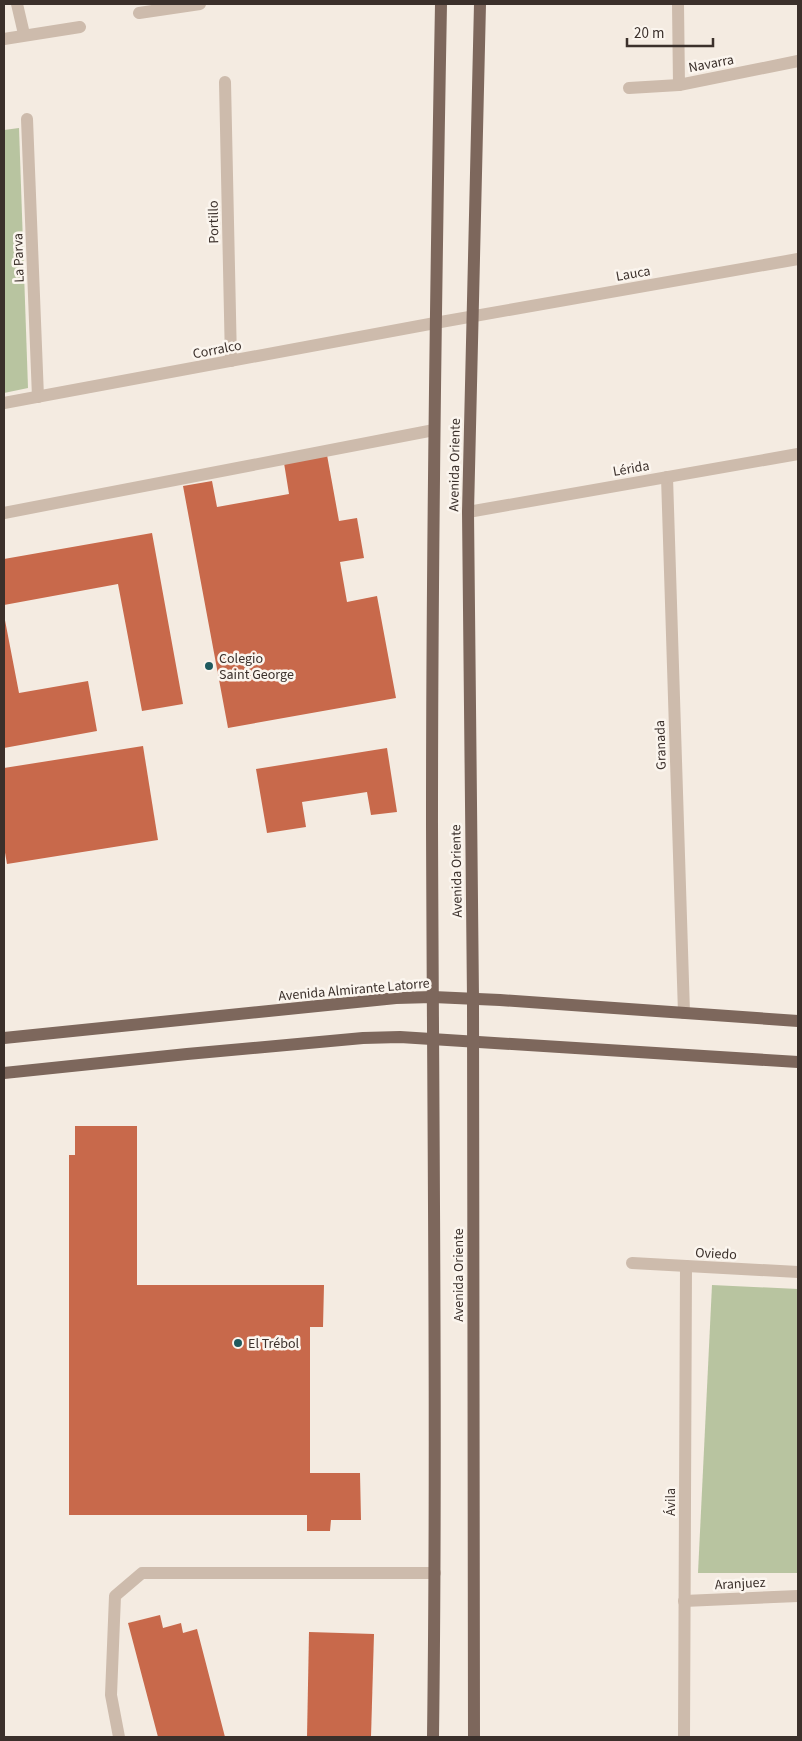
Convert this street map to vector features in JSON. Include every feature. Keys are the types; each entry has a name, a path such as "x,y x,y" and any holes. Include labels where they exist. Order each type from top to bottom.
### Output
{"main road":[{"name":"Avenida Oriente","path":"434,1737 432,820 435,323 441,4"},
{"name":"Avenida Oriente","path":"474,1737 473,998 468,512 480,4"},
{"name":"Avenida Almirante Latorre","path":"4,1038 396,998 433,997 473,998 798,1021"},
{"path":"4,1073 363,1038 473,1040 798,1062"}],"street":[{"path":"17,4 24,34"},
{"path":"139,13 200,4"},
{"path":"678,4 678,85"},
{"path":"4,39 24,34 80,27"},
{"name":"Navarra","path":"629,88 678,85 798,61"},
{"name":"Portillo","path":"225,82 231,361"},
{"name":"La Parva","path":"27,119 38,397"},
{"name":"Lauca","path":"435,323 798,259"},
{"name":"Corralco","path":"4,403 435,323"},
{"path":"4,513 434,430"},
{"name":"Lérida","path":"468,512 798,454"},
{"name":"Granada","path":"666,477 684,1012"},
{"name":"Oviedo","path":"632,1263 798,1272"},
{"name":"Ávila","path":"684,1737 686,1266"},
{"path":"119,1737 111,1695 114,1596 142,1573 435,1573"},
{"name":"Aranjuez","path":"684,1601 798,1596"}],"green space":[{"path":"19,128 28,388 4,393 4,130"},
{"path":"712,1285 798,1289 798,1573 698,1573"}],"building":[{"path":"327,455 339,521 357,518 364,558 340,562 347,602 377,596 396,698 228,728 183,486 212,481 217,507 289,494 284,463"},
{"path":"152,533 183,704 142,711 118,584 4,605 4,559"},
{"path":"4,615 19,693 88,681 97,731 4,748"},
{"path":"143,746 158,840 7,864 4,847 4,768"},
{"path":"387,748 397,812 371,815 367,792 302,802 306,827 267,833 256,769"},
{"path":"75,1126 137,1126 137,1285 324,1285 323,1327 310,1327 310,1473 360,1473 361,1520 331,1520 330,1531 307,1531 307,1515 69,1515 69,1155 75,1155"},
{"path":"160,1615 163,1628 181,1623 183,1633 197,1629 225,1737 158,1737 128,1623"},
{"path":"309,1632 374,1634 371,1737 307,1737"}],"place":[{"name":"Colegio Saint George","path":"209,666"},
{"name":"El Trébol","path":"238,1343"}]}
